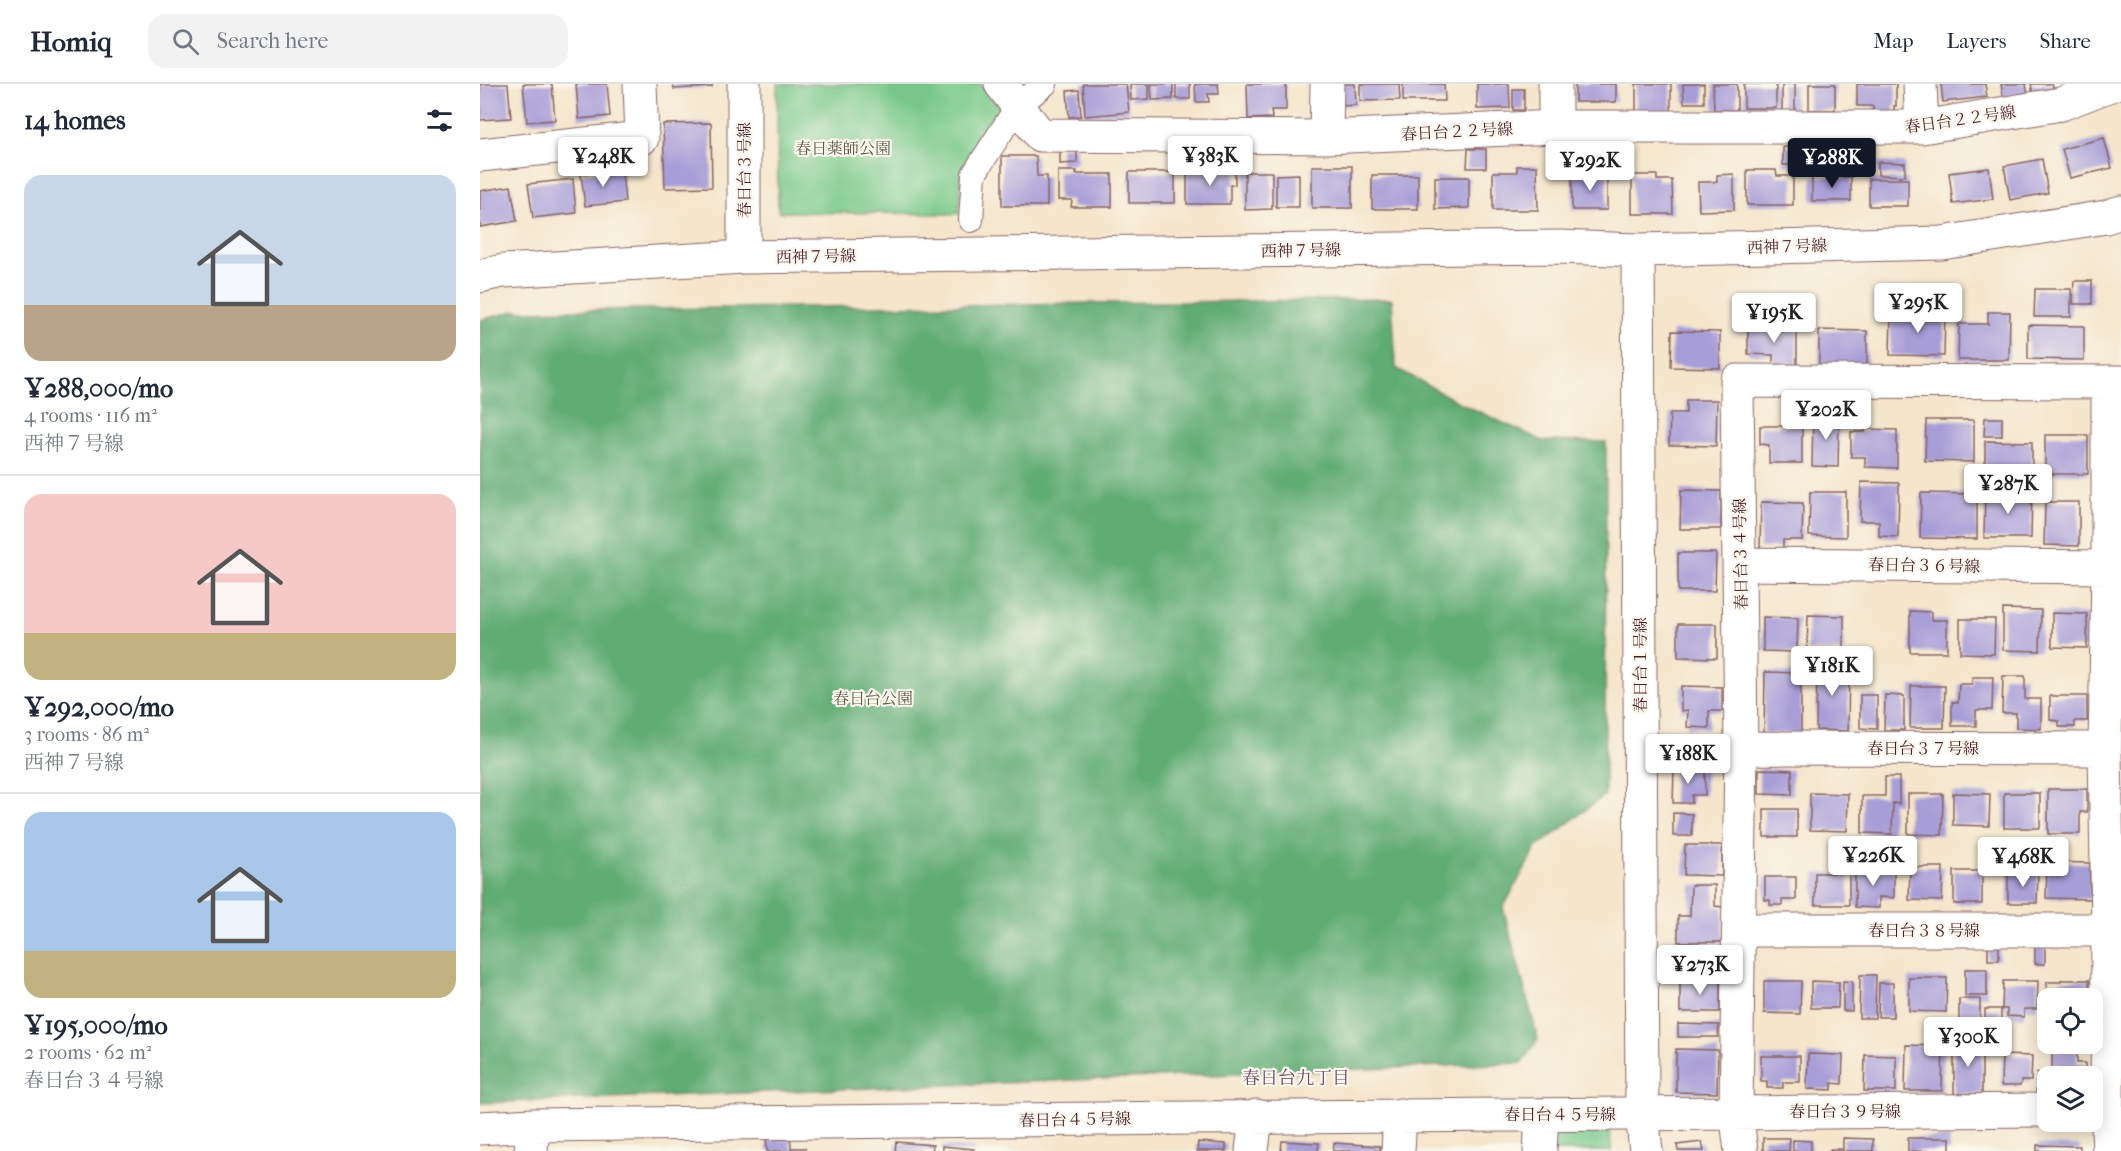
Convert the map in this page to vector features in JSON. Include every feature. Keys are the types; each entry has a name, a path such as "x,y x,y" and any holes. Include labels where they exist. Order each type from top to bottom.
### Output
{"street":[{"path":"480,155 642,138 640,84"},
{"name":"春日台３号線","path":"744,84 744,257"},
{"path":"1326,137 1327,84"},
{"path":"1555,127 1556,84"},
{"path":"1920,84 1922,127"},
{"name":"春日台２２号線","path":"1025,88 1040,135 1326,137 1555,127 1922,127 2061,104 2113,84"},
{"path":"971,220 974,174 1010,118"},
{"name":"西神７号線","path":"480,276 503,271 744,257 1560,247 1638,250 1942,243 2106,217 2121,212"},
{"name":"春日台１号線","path":"1638,250 1642,1114 1646,1151"},
{"name":"春日台３４号線","path":"1741,1151 1736,1111 1741,748 1737,381 2115,382"},
{"path":"2102,1066 2108,930 2104,749 2115,382"},
{"name":"春日台３６号線","path":"1740,564 2108,567"},
{"name":"春日台３７号線","path":"1741,748 2104,749"},
{"name":"春日台３８号線","path":"1740,930 2108,930"},
{"name":"春日台３９号線","path":"1642,1114 1736,1111 2037,1110"},
{"name":"春日台４５号線","path":"480,1128 532,1138 880,1137 1256,1116 1642,1114"},
{"path":"1398,1151 1400,1115"},
{"path":"1540,1151 1542,1115"},
{"path":"1252,1151 1256,1116"},
{"path":"2103,1124 2109,1151"}],"green space":[{"name":"春日薬師公園","path":"777,84 981,84 1002,110 962,166 959,214 778,212"},
{"name":"春日台公園","path":"1392,299 1396,368 1460,403 1543,441 1606,442 1605,795 1536,848 1503,908 1538,1039 1522,1063 480,1103 480,320 514,311"},
{"path":"1609,1130 1612,1151 1550,1151 1551,1136"}],"building":[{"path":"480,84 508,84 511,118 480,120"},
{"path":"523,84 552,84 555,120 527,122"},
{"path":"576,84 607,84 610,116 579,119"},
{"path":"673,84 712,84 712,87 674,89"},
{"path":"1083,84 1126,84 1129,112 1085,116"},
{"path":"1130,84 1149,84 1149,99 1131,100"},
{"path":"1151,84 1173,84 1173,99 1152,100"},
{"path":"1176,84 1190,84 1190,99 1176,99"},
{"path":"1195,84 1218,84 1219,94 1208,94 1209,102 1196,102"},
{"path":"1247,84 1286,84 1286,110 1271,110 1272,118 1248,119"},
{"path":"1332,84 1355,84 1356,105 1341,106"},
{"path":"1360,84 1399,84 1400,100 1360,101"},
{"path":"1403,84 1444,84 1445,101 1403,101"},
{"path":"1477,84 1509,84 1510,108 1477,109"},
{"path":"1575,84 1616,84 1616,102 1575,102"},
{"path":"1636,84 1671,84 1671,113 1636,113"},
{"path":"1683,84 1704,84 1704,103 1684,103"},
{"path":"1713,84 1737,84 1737,110 1714,110"},
{"path":"1744,84 1776,84 1776,108 1744,108"},
{"path":"1782,84 1795,84 1795,115 1782,115"},
{"path":"1809,84 1835,84 1835,110 1809,110"},
{"path":"1857,84 1896,84 1894,117 1873,117 1873,106 1857,106"},
{"path":"1941,84 1985,84 1987,97 1943,102"},
{"path":"2001,84 2026,84 2028,96 2004,100"},
{"path":"2031,84 2052,84 2054,90 2033,94"},
{"path":"1513,89 1524,89 1524,110 1513,110"},
{"path":"1079,90 1081,116 1069,117 1067,91"},
{"path":"711,123 712,187 665,188 663,124"},
{"path":"2104,138 2112,168 2070,178 2062,149"},
{"path":"1060,147 1077,147 1077,163 1060,164"},
{"path":"1783,147 1798,147 1799,165 1783,165"},
{"path":"1804,147 1815,147 1815,166 1803,166"},
{"path":"1468,149 1486,149 1486,168 1467,168"},
{"path":"1002,156 1036,156 1037,176 1047,176 1047,206 1002,206"},
{"path":"2042,159 2048,193 2010,200 2004,166"},
{"path":"1878,162 1905,163 1905,176 1878,175"},
{"path":"1312,166 1352,166 1352,208 1312,208"},
{"path":"1517,166 1537,166 1538,210 1493,210 1493,172 1517,172"},
{"path":"1989,168 1993,199 1953,204 1949,173"},
{"path":"622,170 625,202 585,206 581,174"},
{"path":"1747,170 1776,170 1777,176 1793,176 1793,205 1747,205"},
{"path":"1058,171 1077,171 1076,174 1112,174 1112,207 1071,207 1072,200 1058,200"},
{"path":"1235,171 1235,185 1230,185 1230,204 1187,204 1187,172"},
{"path":"1129,172 1175,172 1175,203 1129,203"},
{"path":"1245,172 1272,172 1272,209 1245,210"},
{"path":"1299,174 1299,207 1276,207 1276,175"},
{"path":"1734,174 1734,210 1699,211 1698,182 1717,182 1717,175"},
{"path":"1372,175 1418,175 1418,209 1372,209"},
{"path":"1572,175 1607,175 1607,210 1572,210"},
{"path":"1632,175 1657,175 1657,180 1672,180 1673,214 1632,214"},
{"path":"1435,177 1469,177 1469,208 1435,209"},
{"path":"1812,177 1851,177 1851,201 1812,201"},
{"path":"573,179 576,213 533,218 528,184"},
{"path":"1869,179 1908,179 1908,206 1869,206"},
{"path":"511,186 517,221 480,227 480,191"},
{"path":"2074,281 2092,281 2092,304 2073,304"},
{"path":"2035,289 2071,289 2071,317 2034,317"},
{"path":"1891,311 1945,312 1944,356 1890,355"},
{"path":"1988,312 2010,312 2009,360 1958,360 1959,324 1988,324"},
{"path":"2028,325 2084,326 2084,360 2028,359"},
{"path":"1748,327 1797,328 1797,365 1773,365 1773,355 1748,354"},
{"path":"1819,330 1867,331 1867,366 1819,365"},
{"path":"1672,331 1720,332 1720,368 1671,367"},
{"path":"1686,400 1717,400 1716,446 1669,445 1670,413 1686,413"},
{"path":"1813,416 1839,416 1838,467 1812,466"},
{"path":"1985,418 2002,418 2002,436 1984,436"},
{"path":"1926,420 1974,420 1974,462 1925,461"},
{"path":"1760,426 1802,426 1802,463 1769,463 1769,445 1760,444"},
{"path":"1865,429 1897,430 1897,468 1865,467 1865,457 1851,457 1851,432 1865,432"},
{"path":"2045,435 2088,435 2088,474 2045,474"},
{"path":"1985,441 2032,442 2032,476 1985,476"},
{"path":"1861,482 1899,483 1898,537 1879,536 1879,521 1860,521"},
{"path":"1681,490 1721,491 1721,529 1680,529"},
{"path":"1810,492 1846,492 1846,537 1809,536"},
{"path":"1985,492 2032,493 2031,538 1984,538"},
{"path":"1921,493 1977,494 1977,539 1920,538"},
{"path":"1761,502 1803,503 1802,540 1783,540 1783,548 1760,548"},
{"path":"2045,502 2079,502 2079,546 2044,545"},
{"path":"1678,553 1716,553 1715,591 1678,591"},
{"path":"2003,609 2041,610 2040,651 2003,650"},
{"path":"1910,611 1931,612 1931,620 1947,620 1947,652 1910,652"},
{"path":"2052,613 2087,614 2087,648 2052,647"},
{"path":"1808,615 1844,616 1844,651 1807,650"},
{"path":"1763,617 1798,618 1797,652 1763,651"},
{"path":"1960,619 1995,619 1994,654 1960,653"},
{"path":"1678,624 1717,624 1717,658 1678,657"},
{"path":"1817,663 1849,664 1848,731 1816,730"},
{"path":"1765,672 1801,673 1801,734 1764,733"},
{"path":"2003,676 2025,676 2025,699 2041,699 2041,729 2016,728 2016,713 2002,713"},
{"path":"1972,677 1993,677 1992,710 1976,710 1976,726 1952,726 1952,702 1958,703 1959,684 1972,684"},
{"path":"1681,686 1722,687 1722,711 1709,711 1709,728 1687,727 1688,710 1681,711"},
{"path":"1911,686 1945,686 1944,728 1910,728"},
{"path":"1860,695 1877,695 1877,729 1860,728"},
{"path":"1885,695 1904,696 1904,730 1884,730"},
{"path":"2050,696 2087,696 2087,721 2075,721 2075,727 2059,727 2059,721 2050,720"},
{"path":"1674,769 1705,770 1705,795 1692,795 1692,803 1673,803"},
{"path":"1759,769 1792,770 1792,795 1759,794"},
{"path":"1885,777 1899,777 1899,804 1893,803 1892,834 1862,833 1862,796 1885,796"},
{"path":"2048,789 2087,789 2087,812 2080,812 2080,834 2048,834"},
{"path":"1810,793 1848,794 1847,831 1810,830"},
{"path":"1953,793 1990,794 1989,826 1953,825"},
{"path":"2004,793 2040,793 2040,828 2004,828"},
{"path":"1908,794 1943,794 1942,835 1908,834"},
{"path":"1764,809 1797,809 1797,837 1764,837"},
{"path":"1673,813 1692,814 1692,836 1673,836"},
{"path":"1685,845 1722,845 1722,876 1684,875"},
{"path":"2047,862 2090,863 2090,899 2046,898"},
{"path":"1910,867 1943,867 1942,901 1909,900"},
{"path":"1855,870 1894,871 1894,898 1879,897 1879,908 1855,907"},
{"path":"1954,871 1982,871 1982,904 1954,904"},
{"path":"1815,873 1849,873 1849,905 1815,905"},
{"path":"2008,873 2038,874 2037,903 2008,903"},
{"path":"1765,877 1796,877 1796,900 1782,900 1782,905 1770,905 1770,900 1765,900"},
{"path":"1691,885 1715,885 1715,906 1723,907 1723,942 1678,942 1678,916 1690,916"},
{"path":"2035,941 2045,941 2045,964 2035,964"},
{"path":"1988,945 1999,945 1999,960 1988,960"},
{"path":"1965,969 1987,969 1987,996 1965,996"},
{"path":"1860,975 1876,975 1875,1018 1859,1018"},
{"path":"1909,978 1947,978 1946,1012 1909,1011"},
{"path":"1680,979 1720,979 1720,1012 1680,1012"},
{"path":"2061,980 2089,980 2089,988 2047,988 2047,982 2061,982"},
{"path":"1764,981 1801,981 1800,1014 1764,1013"},
{"path":"1811,981 1839,982 1838,1008 1811,1008"},
{"path":"1843,981 1852,982 1852,1011 1843,1011"},
{"path":"2003,981 2038,981 2037,1009 2024,1009 2024,1017 2007,1016 2007,1009 2002,1009"},
{"path":"1879,983 1893,983 1893,1017 1878,1017"},
{"path":"1959,999 1980,999 1980,1022 1959,1022"},
{"path":"1985,1009 2001,1009 2001,1023 1985,1023"},
{"path":"1678,1024 1719,1025 1718,1037 1678,1037"},
{"path":"1954,1041 1982,1041 1982,1094 1954,1094"},
{"path":"1906,1045 1943,1046 1942,1091 1905,1091"},
{"path":"1676,1049 1718,1050 1717,1093 1676,1092"},
{"path":"1808,1054 1843,1055 1842,1084 1832,1083 1832,1090 1807,1089"},
{"path":"2052,1054 2077,1054 2077,1063 2085,1063 2085,1066 2052,1066"},
{"path":"1865,1055 1896,1056 1896,1091 1864,1091"},
{"path":"2002,1055 2032,1056 2031,1081 2021,1081 2020,1086 2001,1086"},
{"path":"1761,1056 1800,1056 1800,1082 1783,1082 1783,1088 1767,1088 1767,1081 1761,1081"},
{"path":"766,1132 790,1132 791,1148 805,1148 805,1151 767,1151"},
{"path":"1763,1138 1790,1138 1789,1151 1763,1151"},
{"path":"1843,1138 1873,1139 1873,1151 1830,1151 1830,1149 1843,1149"},
{"path":"1908,1138 1950,1138 1950,1151 1908,1151"},
{"path":"1793,1140 1811,1141 1811,1151 1793,1151"},
{"path":"1282,1141 1319,1143 1318,1151 1281,1151"},
{"path":"896,1142 933,1145 932,1151 895,1151"},
{"path":"1198,1142 1226,1144 1226,1151 1197,1151"},
{"path":"1702,1142 1704,1151 1678,1151 1677,1145"},
{"path":"1334,1143 1380,1146 1380,1151 1333,1151"},
{"path":"2037,1145 2080,1146 2080,1151 2037,1151"},
{"path":"942,1146 974,1149 974,1151 942,1151"}],"district":[{"name":"春日台九丁目","path":"1296,1078"}]}
